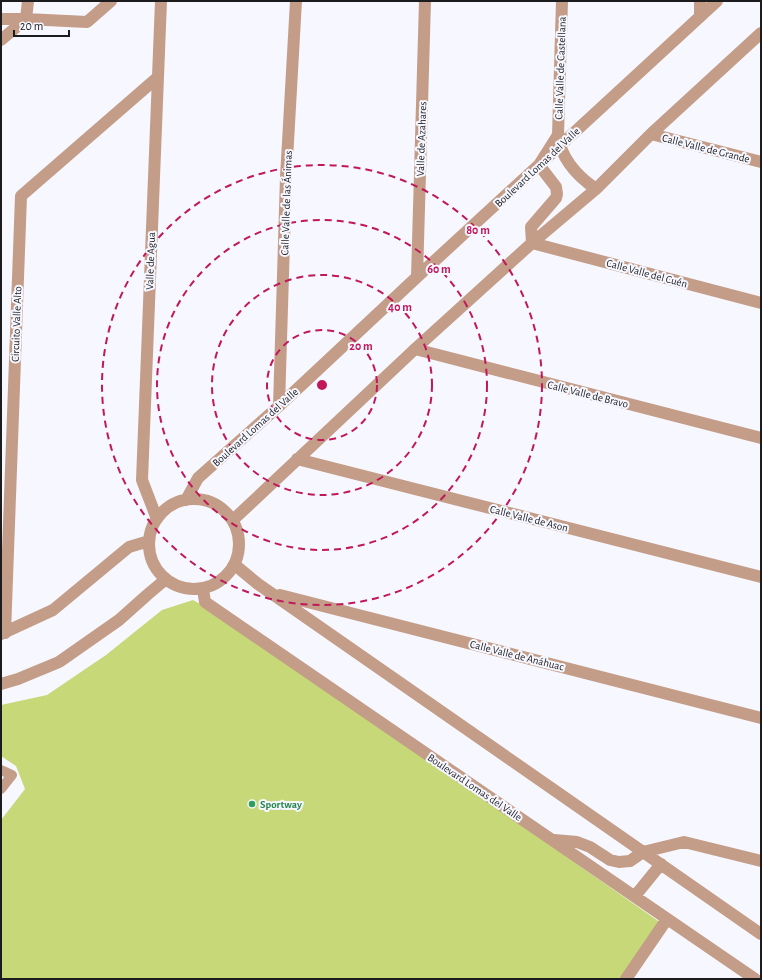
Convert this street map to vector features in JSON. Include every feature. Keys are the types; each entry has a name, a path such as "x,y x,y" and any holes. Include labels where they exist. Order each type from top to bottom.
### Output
{"street":[{"path":"1,40 26,19 28,1"},
{"path":"1,19 88,22 111,1"},
{"name":"Valle de Agua","path":"157,519 142,480 161,1"},
{"name":"Calle Valle de las Ánimas","path":"279,406 286,177 296,1"},
{"name":"Valle de Azahares","path":"417,277 425,1"},
{"name":"Calle Valle de Castellana","path":"559,141 562,1"},
{"path":"700,1 700,17"},
{"name":"Boulevard Lomas del Valle","path":"186,500 198,478 279,406 539,165 559,141 718,1"},
{"path":"233,520 415,349 532,243 596,189 651,134 761,33"},
{"name":"Circuito Valle Alto","path":"3,634 21,196 158,77"},
{"name":"Calle Valle de Grande","path":"651,134 761,162"},
{"path":"559,141 572,168 583,180 596,189"},
{"path":"532,243 531,227 556,198 557,194 556,187 539,165"},
{"name":"Calle Valle del Cuén","path":"532,243 761,303"},
{"name":"Calle Valle de Bravo","path":"415,349 761,438"},
{"name":"Calle Valle de Ason","path":"297,459 761,577"},
{"path":"197,499 211,502 223,509 233,520 238,532 240,546 235,565 222,580 203,589 189,589 176,586 158,572 150,552 149,541 152,529 157,519 165,510 174,504 186,500 197,499"},
{"path":"3,634 53,610 129,547 149,541"},
{"path":"235,565 258,584 761,934"},
{"path":"1,684 18,679 59,662 119,620 166,579"},
{"name":"Boulevard Lomas del Valle","path":"203,589 204,602 755,979"},
{"name":"Calle Valle de Anáhuac","path":"273,593 761,718"},
{"path":"552,840 576,842 590,847 610,860 619,862 630,860 643,852 684,842 761,861"},
{"path":"635,896 661,864"},
{"path":"626,979 667,919"}],"lane":[{"path":"1,770 12,775 1,789"}],"green space":[{"name":"Sportway","path":"193,600 227,619 661,923 621,979 1,979 1,820 25,789 16,766 1,756 1,705 47,695 106,655 162,610"}],"place":[{"name":"Sportway","path":"252,804"}]}
